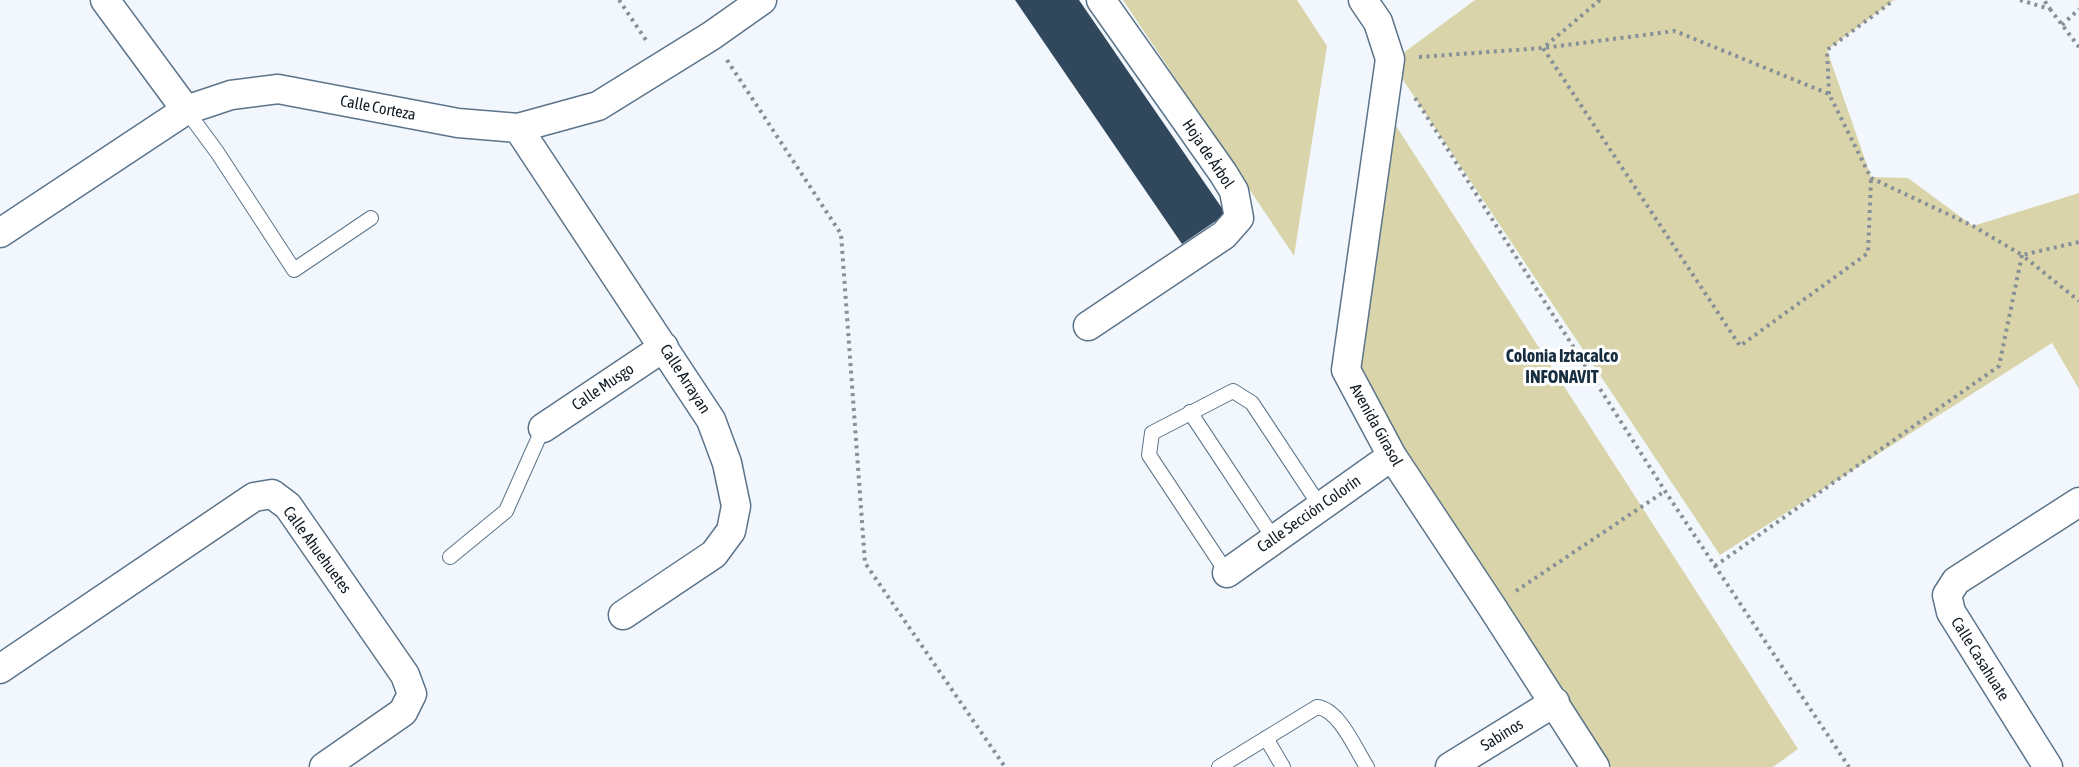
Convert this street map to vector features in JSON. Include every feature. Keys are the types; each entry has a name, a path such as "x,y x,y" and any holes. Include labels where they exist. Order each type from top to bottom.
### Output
{"street":[{"path":"105,0 186,110"},
{"name":"Calle Corteza","path":"0,232 186,110 231,95 278,89 458,123 518,128 598,106 711,36 762,0"},
{"name":"Hoja de Árbol","path":"1088,326 1224,235 1239,218 1234,190 1101,0"},
{"name":"Avenida Girasol","path":"1363,0 1378,22 1390,59 1346,370 1392,456 1555,702 1595,767"},
{"name":"Calle Arrayan","path":"518,128 711,420 726,463 736,506 731,531 714,554 623,615"},
{"name":"Calle Musgo","path":"543,428 664,346"},
{"name":"Calle Sección Colorín","path":"1227,573 1392,456"},
{"name":"Calle Ahuehuetes","path":"0,669 254,497 272,494 288,506 405,675 412,694 403,712 324,767"},
{"name":"Calle Casahuate","path":"2048,767 1951,612 1947,595 1956,581 2079,502"},
{"name":"Sabinos","path":"1450,767 1555,702"}],"lane":[{"path":"186,110 217,152 294,270 371,218"},
{"path":"1227,573 1149,455 1152,434 1233,391 1251,403 1320,506"},
{"path":"1190,412 1274,539"},
{"path":"450,557 506,511 543,428"},
{"path":"1219,767 1317,707 1325,708 1335,716 1367,767"},
{"path":"1266,738 1283,767"}],"path":[{"path":"619,0 664,66"},
{"path":"1543,48 1600,0"},
{"path":"1543,48 1740,346 1868,253 1871,178 1829,94 1827,50 1894,0"},
{"path":"2020,0 2050,9"},
{"path":"2044,0 2079,47"},
{"path":"2062,25 2079,9"},
{"path":"1829,94 1675,31 1543,48 1390,59 1665,491 1849,767"},
{"path":"711,36 841,234 865,563 1005,767"},
{"path":"1871,178 1973,226 2022,255 2079,301"},
{"path":"2022,255 2079,242"},
{"path":"1715,566 1999,366 2022,255"},
{"path":"1492,607 1665,491"}],"shaded area":[{"path":"1123,0 1297,0 1327,46 1294,256"},
{"path":"1475,0 1894,0 1827,50 1871,177 1908,178 1973,226 2079,193 2079,389 2052,343 1720,555 1391,62"},
{"path":"1389,115 1798,749 1773,767 1608,767 1354,379"}],"building":[{"path":"1015,0 1079,0 1226,214 1182,244"}],"district":[{"name":"Colonia Iztacalco INFONAVIT","path":"1562,366"}]}
